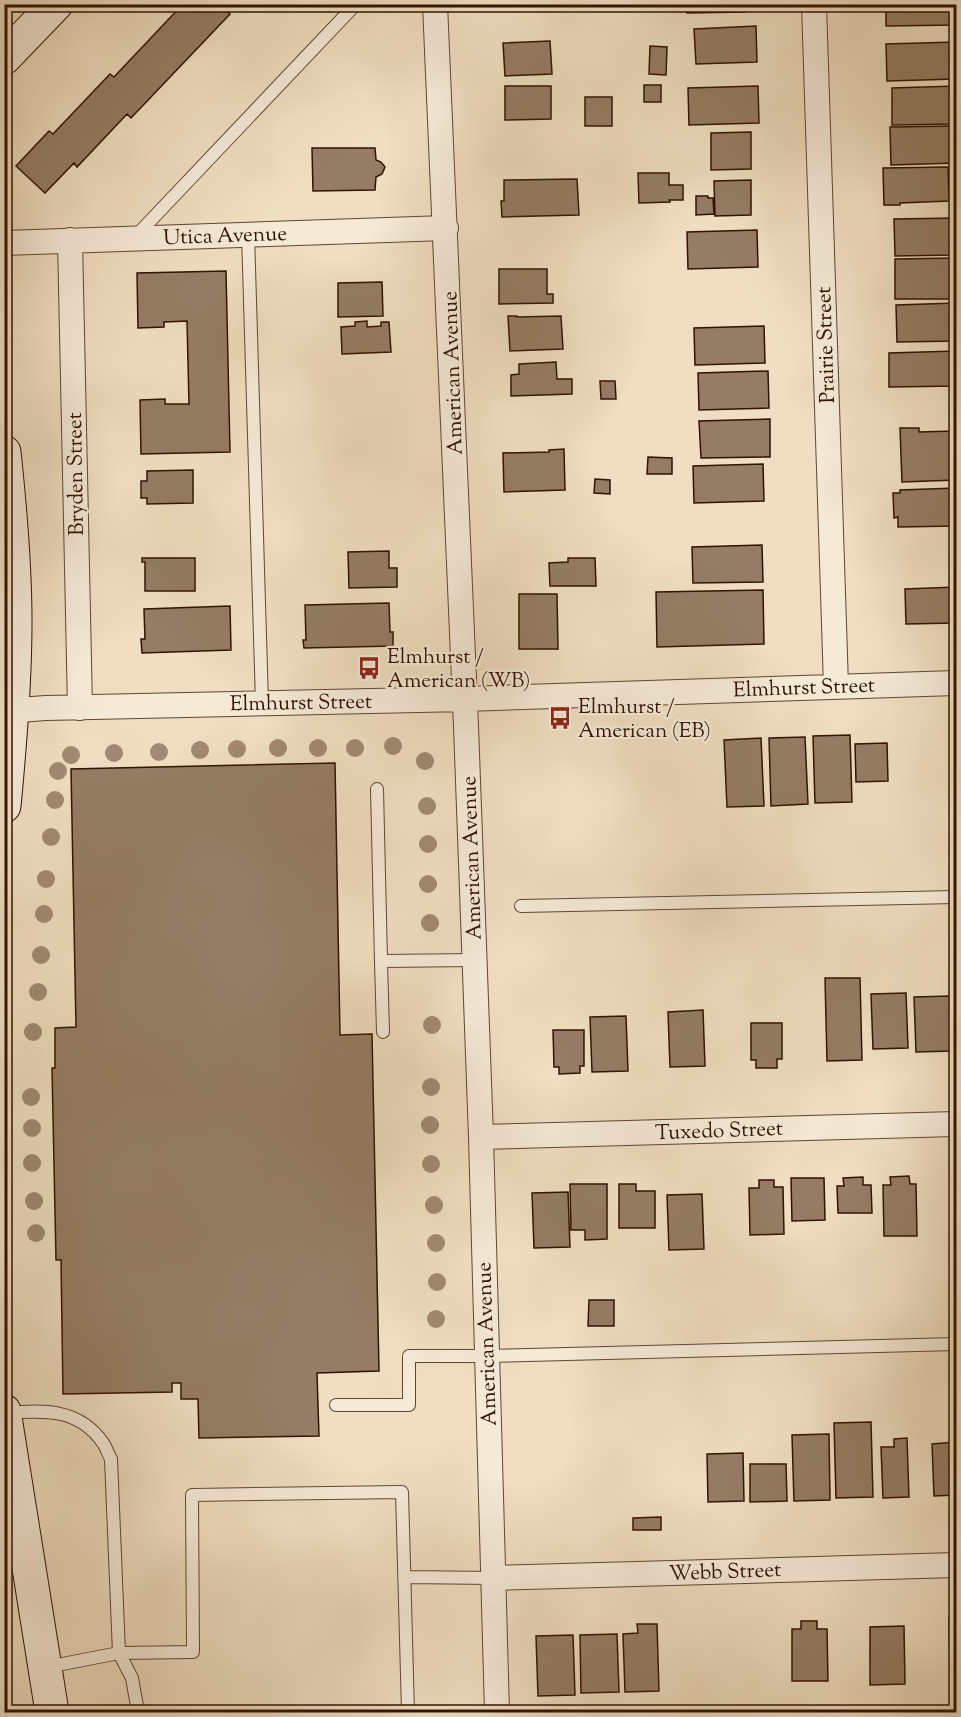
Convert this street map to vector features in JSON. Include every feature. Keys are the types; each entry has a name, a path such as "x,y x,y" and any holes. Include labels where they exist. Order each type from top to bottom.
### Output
{"street":[{"name":"American Avenue","path":"435,4 475,960 497,1713"},
{"name":"Prairie Street","path":"814,4 836,686"},
{"path":"4,58 56,5"},
{"name":"Utica Avenue","path":"4,243 446,228"},
{"name":"Bryden Street","path":"70,240 80,708"},
{"path":"4,452 11,516 15,621 4,806"},
{"name":"Elmhurst Street","path":"9,711 957,683"},
{"name":"Tuxedo Street","path":"481,1137 957,1124"},
{"path":"5,1412 52,1713"},
{"name":"Webb Street","path":"494,1578 957,1565"}],"lane":[{"path":"134,238 356,4"},
{"path":"248,234 262,703"},
{"path":"377,789 382,1032"},
{"path":"521,906 957,897"},
{"path":"381,962 475,960"},
{"path":"336,1405 409,1405 409,1356 957,1344"},
{"path":"5,1412 33,1410 67,1414 87,1426 103,1443 111,1460 119,1653 132,1678 138,1713"},
{"path":"45,1668 119,1653 193,1652 192,1496 402,1492 408,1713"},
{"path":"404,1577 494,1578"}],"building":[{"path":"183,4 233,4 226,11 230,14 131,118 127,114 77,167 74,163 45,193 16,166 49,131 53,134 110,74 114,77"},
{"path":"686,4 745,4 745,12 687,13"},
{"path":"886,4 956,4 956,25 886,26"},
{"path":"756,26 757,62 696,64 694,29"},
{"path":"550,41 552,74 505,76 503,43"},
{"path":"956,42 956,79 887,81 886,44"},
{"path":"650,46 667,47 666,75 649,74"},
{"path":"644,85 661,85 661,102 644,102"},
{"path":"505,86 551,86 551,119 505,120"},
{"path":"758,86 759,123 689,125 688,88"},
{"path":"956,86 956,124 892,125 892,88"},
{"path":"585,97 612,97 612,126 585,126"},
{"path":"956,126 956,163 891,165 890,127"},
{"path":"751,132 751,169 711,170 711,133"},
{"path":"312,148 375,148 376,160 385,167 382,174 376,177 375,190 313,191"},
{"path":"948,167 949,201 884,205 883,168"},
{"path":"638,173 669,173 669,185 683,185 683,200 639,203"},
{"path":"577,179 579,215 502,217 501,201 504,201 504,180"},
{"path":"751,180 751,215 715,216 714,181"},
{"path":"696,196 713,198 714,214 696,215"},
{"path":"956,218 956,255 895,256 894,219"},
{"path":"757,230 758,267 688,269 687,232"},
{"path":"956,258 956,299 895,299 895,259"},
{"path":"499,269 547,269 547,294 553,294 553,303 499,304"},
{"path":"226,271 230,452 141,454 140,400 165,399 165,404 189,404 187,321 164,322 164,327 138,328 137,273"},
{"path":"382,282 383,316 338,317 338,283"},
{"path":"956,303 956,341 897,342 896,305"},
{"path":"508,316 561,316 563,349 510,351"},
{"path":"367,321 367,327 381,326 381,322 389,322 391,352 342,354 341,327 355,326 355,322"},
{"path":"764,326 765,363 695,365 694,328"},
{"path":"956,351 956,386 889,387 889,353"},
{"path":"556,362 557,379 572,379 572,394 511,396 511,375 519,374 519,364"},
{"path":"768,371 769,408 699,410 698,373"},
{"path":"600,381 615,381 616,399 601,399"},
{"path":"952,399 956,399 956,480 902,482 900,428 919,428 919,432 953,431"},
{"path":"770,419 770,457 701,458 699,421"},
{"path":"564,449 565,490 504,492 503,453 549,452 549,450"},
{"path":"648,457 672,458 672,474 647,474"},
{"path":"763,464 764,501 694,503 693,466"},
{"path":"193,470 193,503 147,504 147,498 141,498 141,481 147,481 147,471"},
{"path":"595,479 610,480 610,494 594,493"},
{"path":"956,488 956,526 898,527 898,517 894,518 893,493 900,493 900,490"},
{"path":"762,545 763,582 693,583 692,547"},
{"path":"389,551 389,568 397,568 397,587 349,588 348,552"},
{"path":"142,558 195,558 195,591 145,591 145,562 142,562"},
{"path":"568,558 595,558 596,586 550,586 549,563 568,562"},
{"path":"956,587 956,623 906,624 905,589"},
{"path":"763,590 764,644 657,647 656,592"},
{"path":"519,594 557,594 558,649 519,649"},
{"path":"389,603 393,646 304,648 303,640 306,640 305,605"},
{"path":"230,606 231,650 142,653 141,639 145,639 144,609"},
{"path":"850,735 852,802 815,803 813,736"},
{"path":"805,737 808,804 771,806 769,738"},
{"path":"761,738 764,806 727,807 724,740"},
{"path":"887,743 888,781 856,782 855,744"},
{"path":"335,763 340,1035 372,1034 379,1371 317,1373 319,1436 199,1438 198,1399 181,1399 181,1383 172,1383 172,1392 63,1394 61,1260 56,1260 52,1068 55,1068 55,1028 76,1027 71,769"},
{"path":"825,978 860,978 862,1060 827,1061"},
{"path":"906,993 908,1048 873,1049 871,994"},
{"path":"950,996 951,1051 916,1052 914,997"},
{"path":"703,1010 705,1066 670,1067 668,1012"},
{"path":"626,1016 628,1071 592,1072 590,1017"},
{"path":"751,1023 782,1023 782,1059 777,1059 777,1068 756,1068 756,1060 751,1060"},
{"path":"553,1030 584,1030 584,1066 580,1066 580,1073 559,1074 559,1067 554,1067"},
{"path":"909,1176 910,1184 916,1184 917,1236 884,1236 883,1185 891,1185 890,1177"},
{"path":"863,1177 863,1185 871,1185 872,1213 838,1213 837,1186 844,1186 843,1178"},
{"path":"791,1178 824,1178 825,1220 792,1221"},
{"path":"759,1180 774,1180 774,1187 783,1187 784,1234 750,1235 749,1188 759,1188"},
{"path":"570,1184 607,1184 607,1239 585,1240 585,1230 571,1230"},
{"path":"619,1184 636,1184 636,1191 655,1191 655,1228 619,1228"},
{"path":"568,1192 570,1247 534,1248 532,1193"},
{"path":"702,1194 704,1249 669,1250 667,1195"},
{"path":"589,1300 614,1300 614,1326 588,1326"},
{"path":"871,1422 873,1497 836,1498 834,1423"},
{"path":"829,1434 830,1500 794,1501 792,1435"},
{"path":"907,1438 909,1497 883,1498 881,1447 894,1447 894,1439"},
{"path":"956,1442 956,1495 934,1496 932,1444"},
{"path":"743,1453 744,1501 708,1502 707,1454"},
{"path":"750,1464 786,1464 787,1501 750,1502"},
{"path":"661,1517 661,1530 633,1530 633,1518"},
{"path":"949,1616 956,1616 956,1691 950,1691"},
{"path":"801,1621 817,1621 817,1629 827,1629 828,1681 792,1681 792,1629 801,1629"},
{"path":"637,1624 657,1624 659,1691 625,1692 623,1634 638,1633"},
{"path":"904,1626 905,1684 870,1685 870,1627"},
{"path":"617,1634 619,1692 581,1693 580,1635"},
{"path":"573,1635 575,1695 538,1696 536,1636"}],"place":[{"name":"Elmhurst / American (WB)","path":"369,668"},
{"name":"Elmhurst / American (EB)","path":"560,718"}]}
